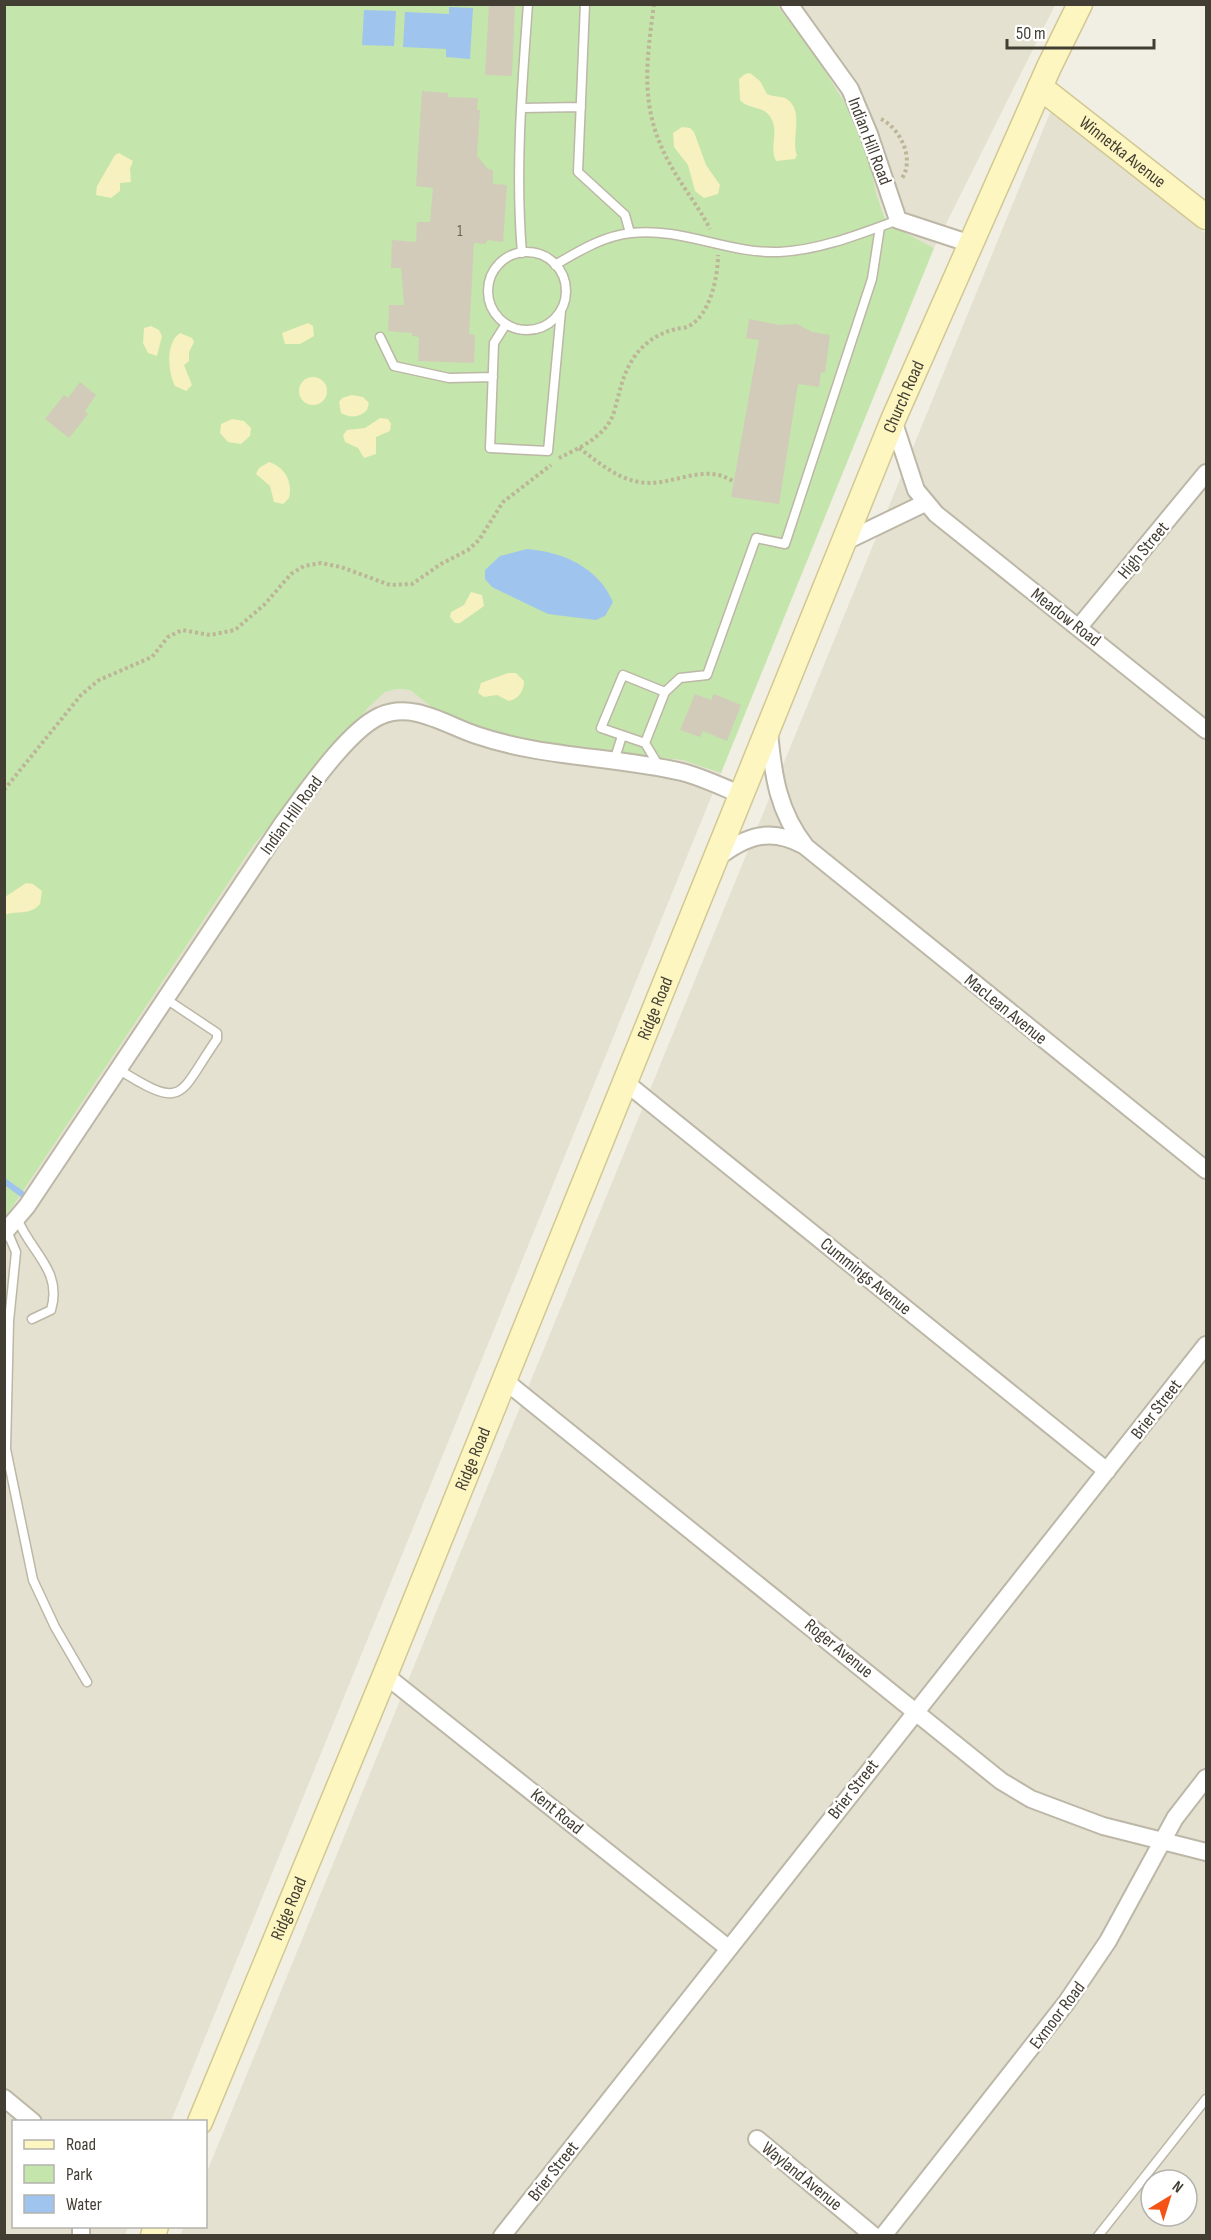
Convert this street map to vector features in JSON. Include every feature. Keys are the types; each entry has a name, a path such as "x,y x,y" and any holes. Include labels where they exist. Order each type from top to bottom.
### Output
{"street":[{"name":"Indian Hill Road","path":"789,4 850,89 870,134 898,220"},
{"name":"Church Road","path":"742,795 893,420 1040,87 1080,4"},
{"name":"Winnetka Avenue","path":"1040,87 1206,217"},
{"path":"898,220 971,244"},
{"name":"Meadow Road","path":"893,420 909,474 925,503 1206,730"},
{"name":"High Street","path":"1079,627 1206,473"},
{"path":"844,542 925,503"},
{"name":"Indian Hill Road","path":"9,1227 118,1070 283,823 351,740 365,725 381,715 396,711 414,712 477,736 547,753 684,772 742,795"},
{"name":"MacLean Avenue","path":"768,731 775,786 782,809 792,829 806,847"},
{"name":"Ridge Road","path":"200,2120 386,1675 742,795"},
{"name":"MacLean Avenue","path":"717,859 740,842 761,834 789,838 806,847 1206,1170"},
{"name":"Cummings Avenue","path":"625,1082 1107,1471"},
{"name":"Brier Street","path":"502,2235 1206,1345"},
{"name":"Roger Avenue","path":"504,1380 916,1710 1001,1781 1030,1799 1104,1826 1161,1843 1194,1847 1206,1852"},
{"name":"Kent Road","path":"386,1675 728,1948"},
{"name":"Exmoor Road","path":"883,2235 1066,2003 1108,1941 1174,1818 1206,1778"},
{"path":"4,2098 32,2120"},
{"name":"Wayland Avenue","path":"757,2139 874,2235"}],"lane":[{"path":"522,253 520,227 522,108 528,4"},
{"path":"585,4 578,172 625,215 630,233"},
{"path":"522,108 581,107"},
{"path":"555,265 606,239 630,233 654,232 756,252 789,251 836,241 898,220"},
{"path":"645,742 665,692 680,678 707,675 756,538 785,544 872,279 880,226"},
{"path":"506,324 494,343 490,448 548,451 561,310 566,286 555,265 546,257 522,253 503,261 496,268 489,288 492,308 506,324 518,329 543,327 561,310"},
{"path":"380,337 394,366 450,378 493,377"},
{"path":"660,768 645,742 601,728 623,675 665,692"},
{"path":"614,762 622,736"},
{"path":"118,1070 166,1094 173,1095 191,1081 217,1039 217,1033 166,999"},
{"path":"9,1227 24,1236 46,1263 56,1294 51,1310 32,1319"},
{"path":"9,1227 16,1252 9,1321 6,1449 33,1580 55,1627 87,1682"},
{"path":"1098,2235 1206,2099"}],"path":[{"path":"4,790 81,695 99,680 152,657 168,637 182,630 210,635 235,630 265,604 291,574 304,566 321,563 341,567 390,585 412,584 441,564 468,550 479,540 503,502 543,473 554,461 579,448 607,426 613,414 621,381 636,355 650,340 664,332 689,326 708,303 718,267 718,245 702,213 670,164 652,122 645,72 654,4"},
{"path":"579,448 610,471 626,479 642,483 659,483 708,473 734,482"}],"shaded area":[{"path":"777,5 1055,5 934,248 896,228 886,218 876,193 871,165 854,118 820,63"},
{"path":"1052,108 1206,234 1206,2235 180,2236 184,2228 207,2228 207,2172"},
{"path":"397,689 410,690 439,712 498,734 591,752 682,760 721,773 171,2120 12,2120 12,2228 128,2228 125,2235 5,2236 5,1218 253,846 369,707 385,692"}],"green space":[{"path":"5,5 777,5 820,63 854,118 871,165 876,193 885,218 896,228 934,248 721,773 682,760 591,752 498,734 460,722 438,712 410,690 397,689 385,692 369,707 253,846 5,1218"}],"sand":[{"path":"750,73 760,81 767,94 785,98 795,109 797,155 795,159 776,161 773,151 774,129 771,118 764,111 740,100 739,79"},
{"path":"682,127 690,128 694,132 706,165 720,185 718,194 704,198 695,191 688,165 674,147 673,133"},
{"path":"119,153 133,161 130,169 131,182 120,183 120,191 111,198 96,195 97,186 115,155"},
{"path":"308,323 313,326 314,336 300,344 285,344 282,333"},
{"path":"151,326 159,330 162,336 157,356 148,353 143,343 144,328"},
{"path":"180,333 192,338 194,342 189,352 189,361 184,365 192,385 186,391 175,386 169,358 172,344"},
{"path":"313,377 323,381 327,391 323,401 313,405 303,401 299,391 303,381"},
{"path":"352,395 363,397 369,403 367,410 358,416 341,413 339,402 342,398"},
{"path":"380,418 388,419 391,424 390,431 376,437 376,454 364,458 358,448 345,442 343,435 347,430 365,428"},
{"path":"232,419 244,421 251,428 250,436 241,444 228,442 220,433 221,424"},
{"path":"269,462 279,467 289,481 289,498 283,504 274,502 270,486 256,474 259,468"},
{"path":"471,592 482,595 484,606 460,623 455,623 450,617 451,612 464,605"},
{"path":"508,673 516,673 524,681 522,691 516,698 509,701 497,695 484,697 478,693 481,683"},
{"path":"26,883 33,884 42,891 40,904 32,910 5,915 5,897"}],"water":[{"path":"449,7 473,8 470,59 446,57 446,49 403,47 405,12 449,14"},
{"path":"364,10 396,11 394,46 362,45"},
{"path":"527,549 566,558 589,571 598,579 613,602 605,616 596,620 548,614 492,587 485,579 485,570 500,556"}],"building":[{"path":"489,4 515,4 512,76 485,75"},
{"path":"422,91 448,93 448,97 478,98 477,110 480,110 477,156 488,169 493,170 493,184 507,185 503,242 488,240 485,244 474,243 469,334 475,335 474,363 418,361 419,337 412,336 412,333 388,331 389,305 404,305 401,268 391,268 392,240 416,242 417,222 430,222 433,188 416,186"},
{"path":"749,319 779,325 797,324 812,332 830,335 825,373 821,372 819,387 798,384 779,504 731,497 759,340 746,338"},
{"path":"80,382 96,395 85,411 88,414 69,438 45,419 64,395 68,398"},
{"path":"695,694 711,700 714,694 741,705 727,741 703,731 700,737 680,730"}],"waterway":[{"path":"4,1181 22,1194"}]}
